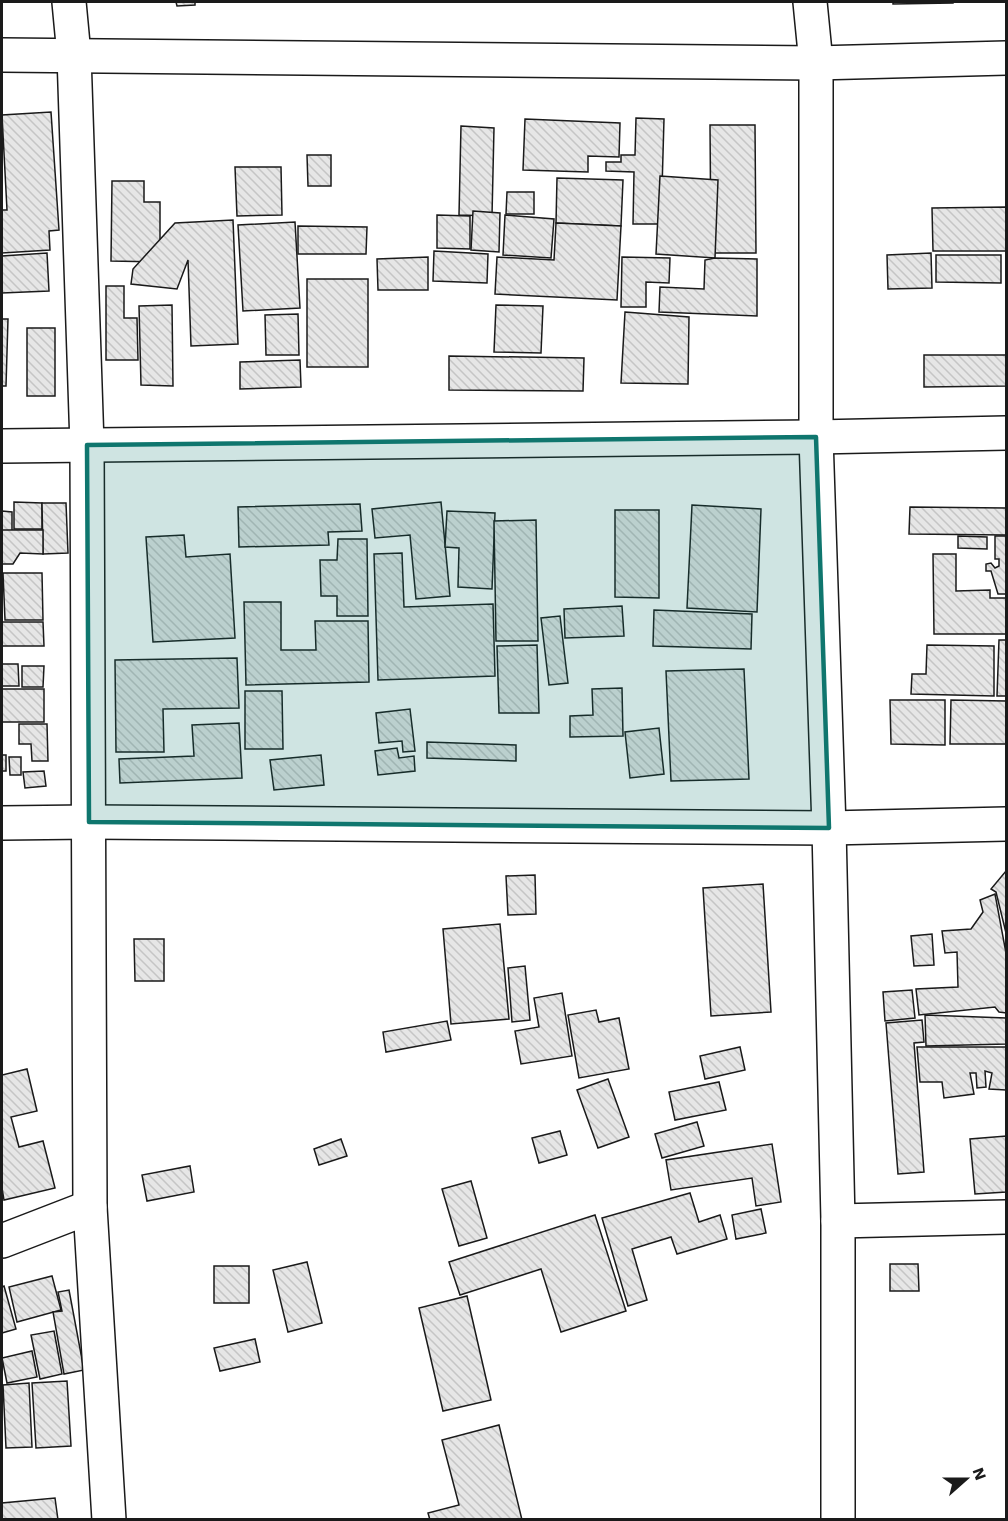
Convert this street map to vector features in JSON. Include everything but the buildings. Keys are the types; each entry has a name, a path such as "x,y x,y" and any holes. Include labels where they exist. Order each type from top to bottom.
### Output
{"street":[{"path":"69,2 74,55 87,445 90,1207 109,1520"},
{"path":"810,2 816,63 816,437 829,828 838,1221 838,1520"},
{"path":"2,55 816,63 1006,58"},
{"path":"2,446 1006,433"},
{"path":"2,823 829,828 1006,824"},
{"path":"2,1242 90,1207"},
{"path":"838,1221 1006,1217"}],"highlighted area":[{"path":"816,437 829,828 89,822 87,445"}]}
